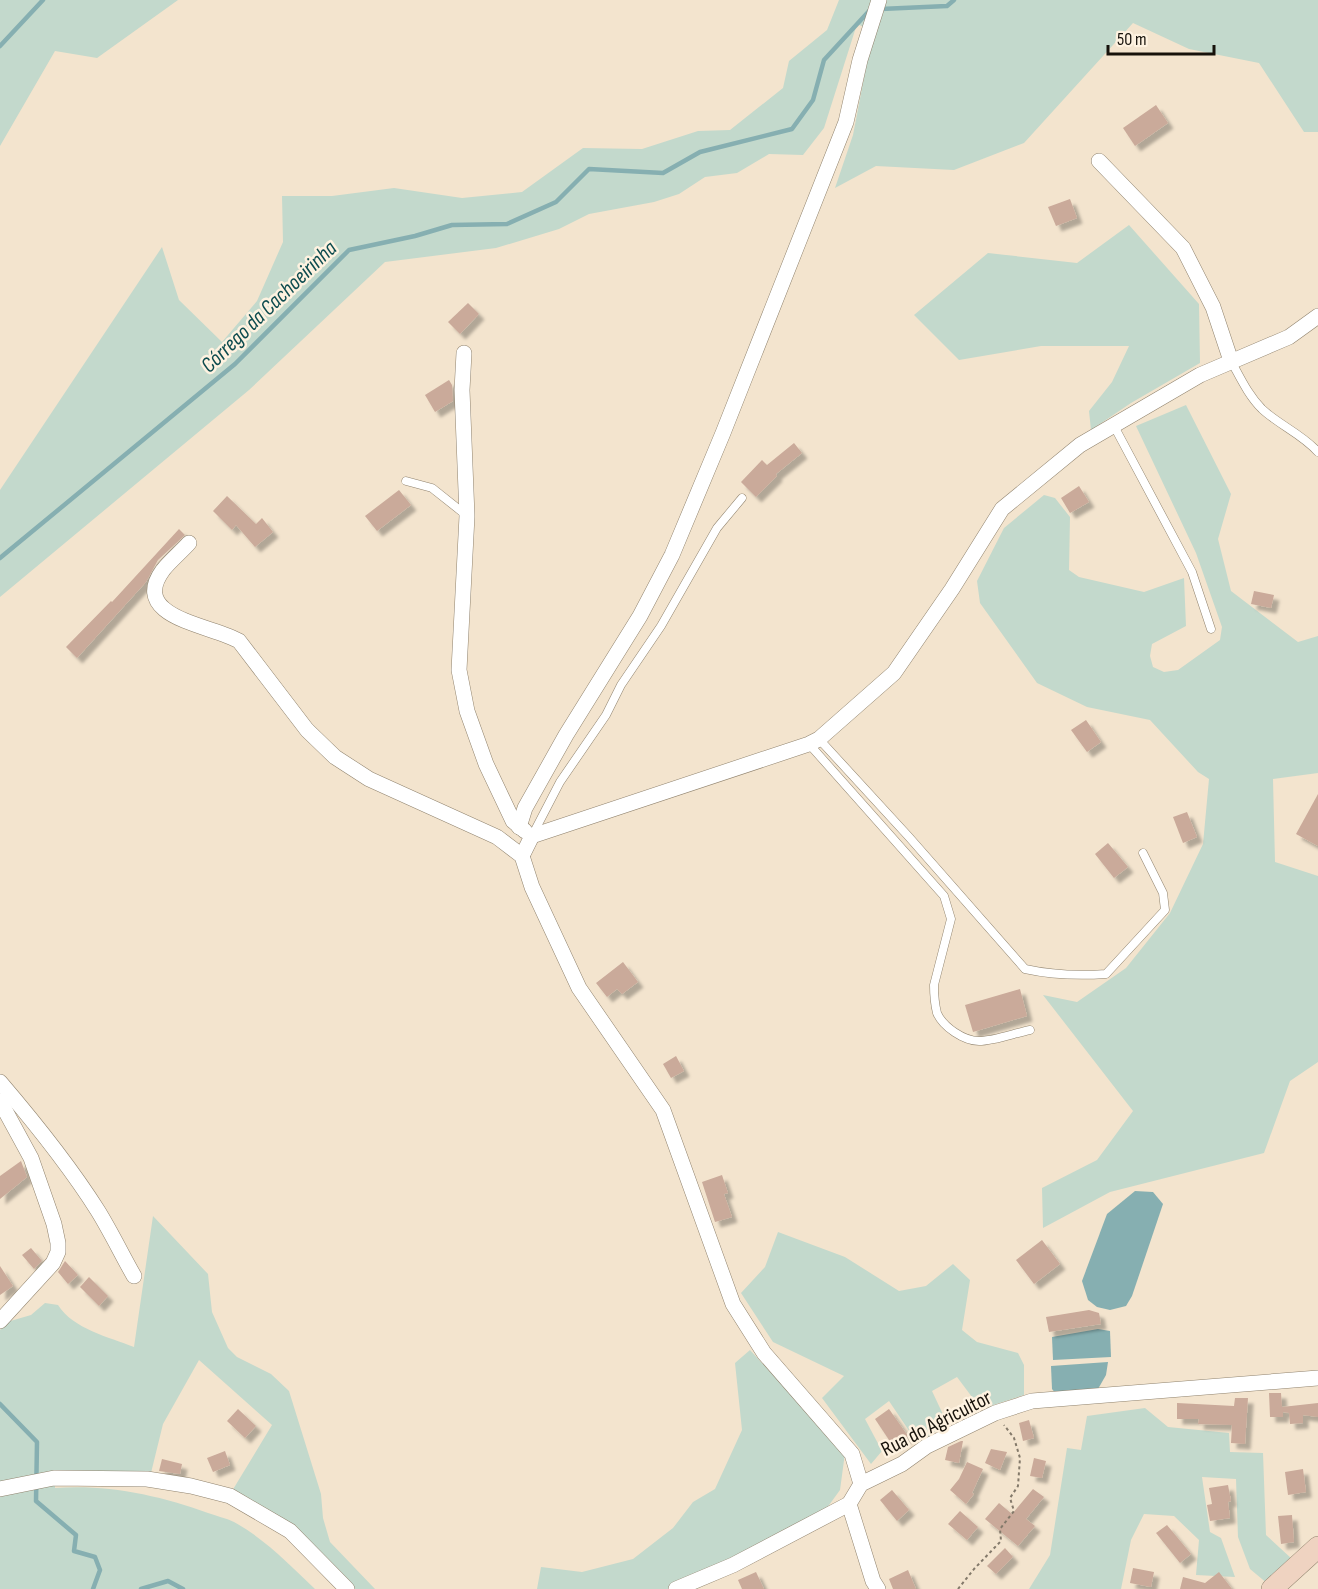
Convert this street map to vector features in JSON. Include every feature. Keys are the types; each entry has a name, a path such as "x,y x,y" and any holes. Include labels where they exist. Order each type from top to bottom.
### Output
{"street":[{"path":"519,827 525,808 566,735 640,616 672,555 723,433 846,122 860,60 879,0"},
{"path":"1099,161 1183,248 1213,307 1231,361"},
{"path":"522,856 532,836 814,741 894,673 952,589 1002,509 1080,445 1200,375 1289,337 1318,316"},
{"path":"464,353 462,390 467,516 459,669 467,711 486,764 513,821 532,836"},
{"path":"189,543 163,571 156,583 154,591 156,601 161,608 171,616 227,634 239,641 307,730 336,758 369,779 497,837 522,856 532,887 579,988 663,1110 733,1304 764,1353 852,1454 861,1484 849,1504 733,1565 676,1589"},
{"path":"0,1082 43,1133 79,1183 134,1276"},
{"path":"0,1101 31,1158 54,1224 58,1252 53,1263 0,1320"},
{"name":"Rua do Agricultor","path":"861,1484 902,1464 927,1446 995,1413 1032,1401 1318,1378"},
{"path":"0,1490 54,1478 147,1479 191,1486 230,1496 290,1531 347,1589"},
{"path":"849,1504 873,1581 878,1589"},
{"path":"1272,1589 1318,1547"}],"lane":[{"path":"1231,361 1251,397 1263,410 1311,444 1318,452"},
{"path":"1114,426 1192,572 1211,629"},
{"path":"406,481 432,488 467,516"},
{"path":"532,836 560,782 606,715 621,685 661,626 717,528 742,498"},
{"path":"814,741 909,837 1024,969 1076,976 1106,974 1165,910 1163,893 1143,854"},
{"path":"814,741 944,896 951,919 934,985 938,1014 947,1026 961,1036 978,1041 1030,1030"}],"path":[{"path":"958,1589 1001,1541 1000,1529 1014,1511 1010,1498 1018,1486 1020,1458 1014,1438 995,1413"}],"green space":[{"path":"0,0 178,0 97,58 55,51 0,146"},
{"path":"839,0 1318,0 1318,132 1304,132 1259,63 1189,49 1133,23 1024,143 954,170 876,166 835,188 853,135 873,31 857,24 824,128 803,155 769,154 737,173 705,177 679,194 654,202 589,214 559,229 496,248 385,262 249,390 0,597 0,490 162,247 179,300 222,342 257,301 283,242 282,196 332,196 394,188 462,198 522,192 583,148 642,149 698,131 730,130 783,88 789,61 827,30"},
{"path":"1129,225 1199,304 1200,363 1131,403 1091,430 1089,411 1112,382 1129,346 1041,346 959,360 914,315 988,253 1077,263"},
{"path":"1186,405 1231,494 1218,539 1231,591 1298,642 1318,636 1318,773 1273,779 1275,862 1318,876 1318,1062 1290,1081 1264,1153 1110,1192 1043,1228 1042,1188 1097,1160 1133,1111 1043,995 1077,1002 1126,968 1170,913 1203,844 1209,779 1198,772 1150,720 1087,707 1037,683 980,603 977,581 1004,528 1044,495 1055,498 1070,517 1069,570 1079,577 1144,592 1184,578 1186,626 1152,644 1150,656 1153,667 1164,672 1178,670 1220,640 1222,627 1196,553 1136,426"},
{"path":"153,1216 208,1274 212,1312 228,1348 237,1357 271,1374 289,1391 321,1494 323,1518 330,1542 375,1589 348,1589 297,1543 229,1496 272,1425 199,1360 163,1424 150,1477 98,1471 55,1472 55,1488 113,1489 132,1492 171,1501 228,1519 267,1544 315,1589 0,1589 0,1330 7,1322 31,1315 45,1303 58,1305 73,1320 92,1331 134,1347"},
{"path":"778,1232 845,1257 899,1291 926,1286 953,1264 970,1280 962,1330 977,1342 1018,1353 1024,1365 1024,1395 981,1409 957,1377 932,1391 947,1423 918,1444 889,1401 865,1419 882,1451 871,1464 822,1398 844,1376 773,1342 741,1293 765,1267"},
{"path":"750,1350 845,1453 840,1490 824,1512 691,1589 537,1589 541,1567 582,1572 633,1559 673,1528 693,1502 715,1489 742,1430 735,1363"},
{"path":"1145,1408 1168,1427 1229,1433 1230,1452 1263,1453 1266,1535 1292,1559 1268,1584 1250,1569 1238,1537 1236,1479 1202,1477 1210,1532 1221,1538 1235,1577 1196,1575 1199,1540 1174,1516 1144,1514 1131,1540 1121,1589 1029,1589 1050,1555 1067,1448 1081,1450 1087,1416"}],"water":[{"path":"1135,1191 1153,1192 1163,1204 1132,1296 1126,1306 1110,1310 1097,1307 1088,1300 1082,1281 1107,1214"},
{"path":"1098,1329 1110,1331 1111,1357 1053,1360 1052,1337"},
{"path":"1108,1362 1106,1375 1098,1389 1056,1394 1052,1389 1051,1366"}],"building":[{"path":"1156,105 1168,123 1135,146 1123,128"},
{"path":"1070,199 1077,218 1056,226 1048,207"},
{"path":"468,303 479,314 460,334 448,322"},
{"path":"449,380 452,385 453,401 435,412 425,395"},
{"path":"794,443 802,453 776,474 777,476 756,497 741,482 762,460 767,465"},
{"path":"1079,486 1089,502 1070,513 1061,498"},
{"path":"399,490 411,505 377,531 365,516"},
{"path":"227,496 256,524 262,518 273,532 255,547 236,525 232,530 213,511"},
{"path":"179,529 185,535 158,560 146,582 77,658 66,647 112,602"},
{"path":"1254,591 1274,595 1271,608 1251,604"},
{"path":"1086,720 1101,742 1087,752 1071,730"},
{"path":"1318,794 1318,846 1296,834"},
{"path":"1187,812 1197,837 1183,843 1173,817"},
{"path":"1108,843 1128,867 1114,878 1095,854"},
{"path":"623,962 638,982 622,994 617,989 607,997 596,983"},
{"path":"1020,989 1027,1016 973,1032 965,1005"},
{"path":"676,1056 684,1071 671,1078 663,1064"},
{"path":"21,1161 27,1177 0,1199 0,1176"},
{"path":"722,1175 728,1193 724,1194 732,1217 715,1222 702,1182"},
{"path":"1042,1240 1060,1264 1034,1284 1016,1260"},
{"path":"31,1248 42,1261 34,1269 22,1255"},
{"path":"65,1261 78,1275 68,1284 58,1272"},
{"path":"0,1266 13,1286 0,1295"},
{"path":"89,1277 108,1296 99,1306 80,1287"},
{"path":"1089,1310 1099,1313 1101,1324 1049,1332 1046,1317"},
{"path":"1269,1393 1281,1393 1282,1407 1318,1403 1318,1417 1303,1415 1303,1423 1290,1424 1289,1413 1283,1412 1283,1417 1270,1417"},
{"path":"1235,1398 1248,1398 1245,1444 1231,1443 1232,1425 1198,1424 1199,1419 1177,1419 1177,1403 1234,1406"},
{"path":"238,1409 256,1426 245,1438 227,1421"},
{"path":"889,1409 908,1436 893,1446 875,1419"},
{"path":"1029,1420 1034,1438 1023,1441 1019,1423"},
{"path":"963,1441 959,1463 945,1460 948,1447"},
{"path":"991,1449 1007,1452 1000,1470 985,1463"},
{"path":"225,1451 230,1465 213,1472 207,1458"},
{"path":"1034,1458 1046,1461 1042,1478 1030,1476"},
{"path":"162,1459 182,1464 180,1474 159,1471"},
{"path":"967,1462 983,1469 972,1493 974,1494 966,1504 950,1490 959,1479"},
{"path":"1303,1469 1306,1492 1288,1495 1285,1472"},
{"path":"1228,1485 1231,1501 1228,1502 1230,1518 1210,1521 1207,1505 1212,1504 1209,1488"},
{"path":"1033,1489 1044,1497 1026,1519 1035,1526 1018,1546 985,1519 999,1503 1012,1514"},
{"path":"892,1490 909,1510 897,1521 880,1500"},
{"path":"960,1511 978,1527 967,1540 948,1524"},
{"path":"1292,1515 1294,1542 1281,1544 1278,1516"},
{"path":"1167,1525 1191,1554 1180,1563 1156,1533"},
{"path":"1005,1548 1013,1557 996,1574 987,1566"},
{"path":"1133,1568 1154,1572 1151,1587 1130,1583"},
{"path":"908,1570 916,1589 893,1589 889,1579"},
{"path":"756,1572 764,1589 742,1589 738,1580"},
{"path":"1219,1572 1232,1589 1180,1589 1183,1577 1205,1583"}],"waterway":[{"name":"Córrego da Cachoeirinha","path":"0,46 43,0"},
{"name":"Córrego da Cachoeirinha","path":"881,9 947,6 954,0"},
{"name":"Córrego da Cachoeirinha","path":"0,558 235,364 349,250 415,236 452,225 507,224 556,202 589,169 663,173 700,152 792,129 813,100 824,60 870,10"},
{"name":"Córrego da Cachoeirinha","path":"0,1404 37,1442 36,1501 76,1535 74,1551 95,1557 100,1570 93,1589"},
{"name":"Córrego da Cachoeirinha","path":"141,1589 168,1581 183,1589"}]}
